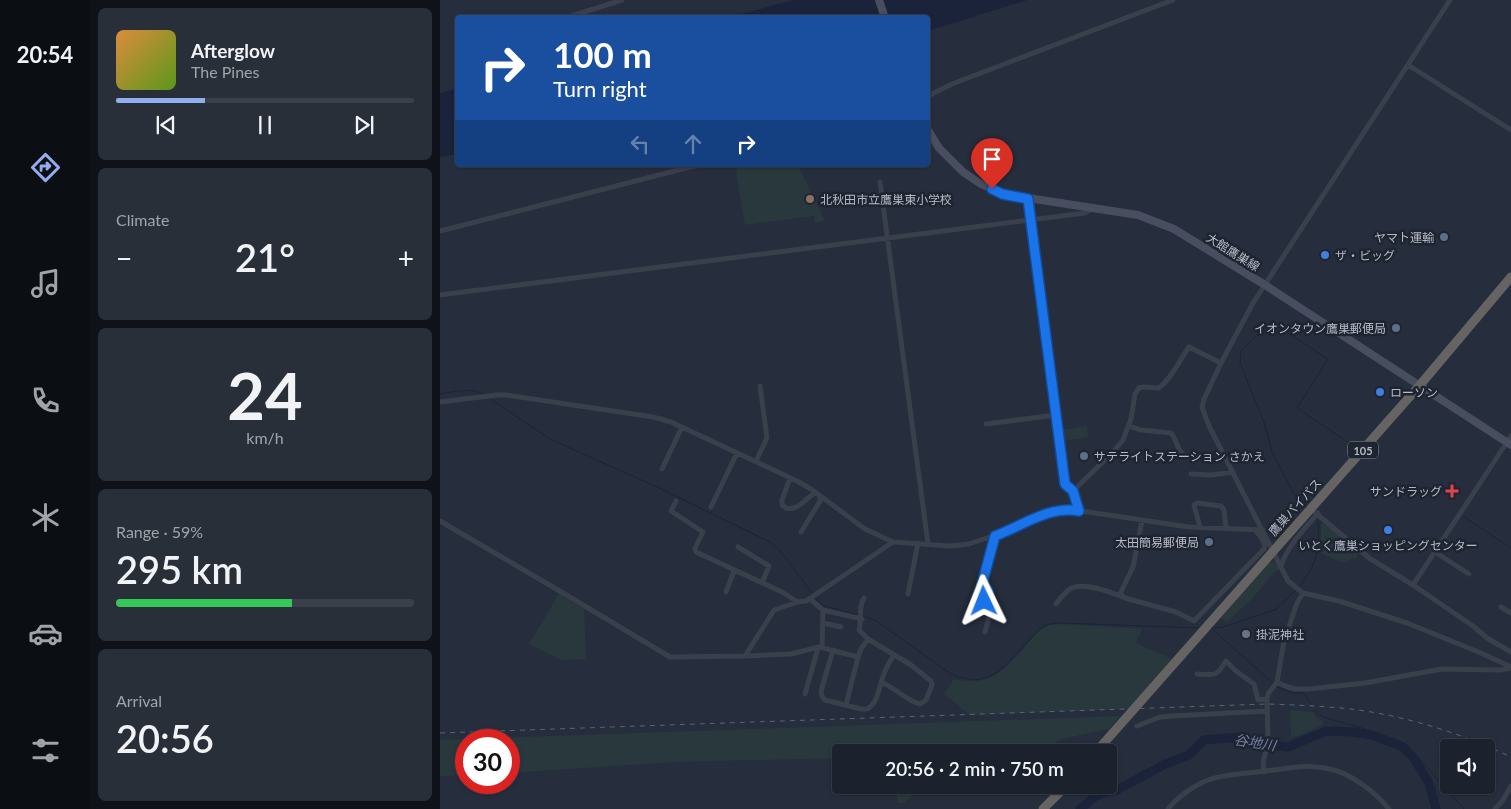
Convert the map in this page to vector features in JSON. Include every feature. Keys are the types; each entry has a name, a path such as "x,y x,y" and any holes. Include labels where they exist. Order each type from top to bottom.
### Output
{"highway":[{"name":"鷹巣バイパス","path":"1103,744 1273,550 1314,511 1511,277"},
{"path":"1043,809 1058,794"}],"main road":[{"path":"879,0 884,15"},
{"name":"大館鷹巣線","path":"930,133 950,162 981,184 1002,194 1138,215 1174,229 1510,441"}],"street":[{"path":"574,15 622,0"},
{"path":"930,95 952,84 1173,0"},
{"path":"1450,0 1252,306 1221,363 1202,407 1209,426 1288,581 1303,593 1340,601 1407,623 1481,653 1511,668"},
{"path":"1408,65 1511,130"},
{"path":"440,230 690,167"},
{"path":"880,182 928,544"},
{"path":"1028,199 1065,484 1073,491 1079,511"},
{"path":"440,295 1085,213 1094,208"},
{"path":"1073,491 1123,440 1129,426 1135,394 1138,388 1143,386 1159,388 1167,382 1189,347 1221,363"},
{"path":"756,461 767,438 760,386"},
{"path":"440,402 506,395 653,417 682,427 790,478 818,495 865,529 893,542 950,546 969,544 995,536 1061,509 1200,527 1263,530"},
{"path":"986,424 1056,414"},
{"path":"1129,426 1140,430 1171,433 1181,454 1189,457"},
{"path":"662,469 682,427"},
{"path":"1413,585 1510,441"},
{"path":"711,507 737,453"},
{"path":"1191,474 1211,475 1233,472"},
{"path":"790,478 782,500 782,505 786,508 796,508 808,497 818,495"},
{"path":"801,532 820,501 818,495"},
{"path":"676,501 671,512 703,532 695,548 696,552 798,602"},
{"path":"1200,527 1194,505 1197,503 1221,506 1224,510 1226,528"},
{"path":"1281,566 1284,555 1314,511 1369,558 1413,585 1473,626 1501,648 1511,652"},
{"path":"1123,597 1120,594 1133,567 1142,520"},
{"path":"440,522 670,657 791,654 820,648 858,657"},
{"path":"1056,604 1070,589 1087,586 1176,612 1194,621 1264,549 1263,541 1255,530"},
{"path":"985,632 991,608 985,603 988,591 982,584 995,536"},
{"path":"746,656 774,610 806,601 813,597 893,542"},
{"path":"908,594 918,544"},
{"path":"738,547 770,566 762,583"},
{"path":"1435,552 1469,574"},
{"path":"726,592 734,571"},
{"path":"1264,772 1263,762 1268,742 1267,699 1276,684 1284,641 1297,603 1303,593"},
{"path":"805,694 820,648 823,623 823,610 813,597"},
{"path":"864,598 859,607 861,617 859,630 868,639 931,681 932,685 926,700 920,704 915,703 881,682"},
{"path":"1502,607 1511,613"},
{"path":"823,610 861,617"},
{"path":"823,623 841,627"},
{"path":"846,705 858,657 868,639"},
{"path":"833,650 821,691 822,696 825,700 862,709 871,707 885,670 893,656"},
{"path":"1197,674 1215,675 1219,673 1226,661 1254,684 1258,700 1267,699"},
{"path":"1276,684 1295,689 1309,689 1365,683 1442,669 1500,670 1511,668"},
{"path":"1137,726 1160,717 1267,712"},
{"path":"1168,809 1180,797 1208,780 1230,775 1312,766 1332,769 1347,775 1390,809"},
{"path":"1495,809 1504,800 1511,786"}],"shaded area":[{"path":"737,167 799,167 825,221 815,223 814,216 745,225 736,172"},
{"path":"1087,426 1088,437 1062,441 1060,430"},
{"path":"1326,522 1360,553 1355,559 1353,558 1343,563 1320,553 1321,524"},
{"path":"1269,562 1277,563 1280,570 1274,572 1253,598 1226,623 1221,617"},
{"path":"559,594 584,609 586,659 561,660 529,644"},
{"path":"1062,624 1142,629 1136,643 1172,659 1129,709 970,715 944,694 954,679 979,681 998,673 1042,629 1049,625"},
{"path":"1290,710 1313,712 1316,717 1323,721 1322,725 1299,736 1291,737"},
{"path":"1120,716 1109,729 1061,739 1053,744 832,744 832,758 675,762 520,772 520,737"},
{"path":"455,739 455,775 440,776 440,740"},
{"path":"896,794 914,794 904,803 897,803"}],"water":[{"path":"793,0 1027,0 930,30 930,15 738,15"},
{"path":"455,89 455,154 440,157 440,93"}],"waterway":[{"path":"1302,505 1272,452 1264,422 1240,363 1241,351 1271,322 1328,359 1297,408 1354,446"},
{"path":"440,394 468,390 483,394"},
{"path":"489,398 550,439 657,487 770,542 778,548 812,593"},
{"path":"1463,516 1511,548"},
{"path":"1299,587 1310,571 1316,556 1318,549 1318,521"},
{"path":"1211,628 1224,627 1277,609 1296,590"},
{"path":"814,597 824,606 858,615"},
{"path":"862,616 875,620 951,674 976,680 986,678 1004,667 1040,629 1050,624 1199,628"},
{"path":"1212,629 1274,684"},
{"path":"1277,687 1292,693 1303,693 1311,703"},
{"name":"谷地川","path":"1315,710 1326,718 1362,728 1406,744 1464,809"},
{"name":"谷地川","path":"1080,809 1102,793 1117,790 1165,764 1189,755 1204,740 1241,737 1259,744 1288,747 1326,731 1372,735 1401,746 1413,757 1429,783 1436,809"}],"railway":[{"path":"440,733 1267,704 1340,708 1392,716 1453,733 1511,757"}],"place":[{"name":"北秋田市立鷹巣東小学校","path":"810,199"},
{"name":"ヤマト運輸","path":"1444,237"},
{"name":"ザ・ビッグ","path":"1325,255"},
{"name":"イオンタウン鷹巣郵便局","path":"1396,328"},
{"name":"ローソン","path":"1380,392"},
{"name":"サテライトステーション さかえ","path":"1084,456"},
{"name":"サンドラッグ","path":"1452,491"},
{"name":"いとく鷹巣ショッピングセンター","path":"1388,530"},
{"name":"太田簡易郵便局","path":"1209,542"},
{"name":"掛泥神社","path":"1246,634"}],"route":[{"path":"984,601 988,591 982,584 995,536 1061,509 1079,511 1078,502 1073,491 1065,484 1028,199 1002,194 992,189"}]}
